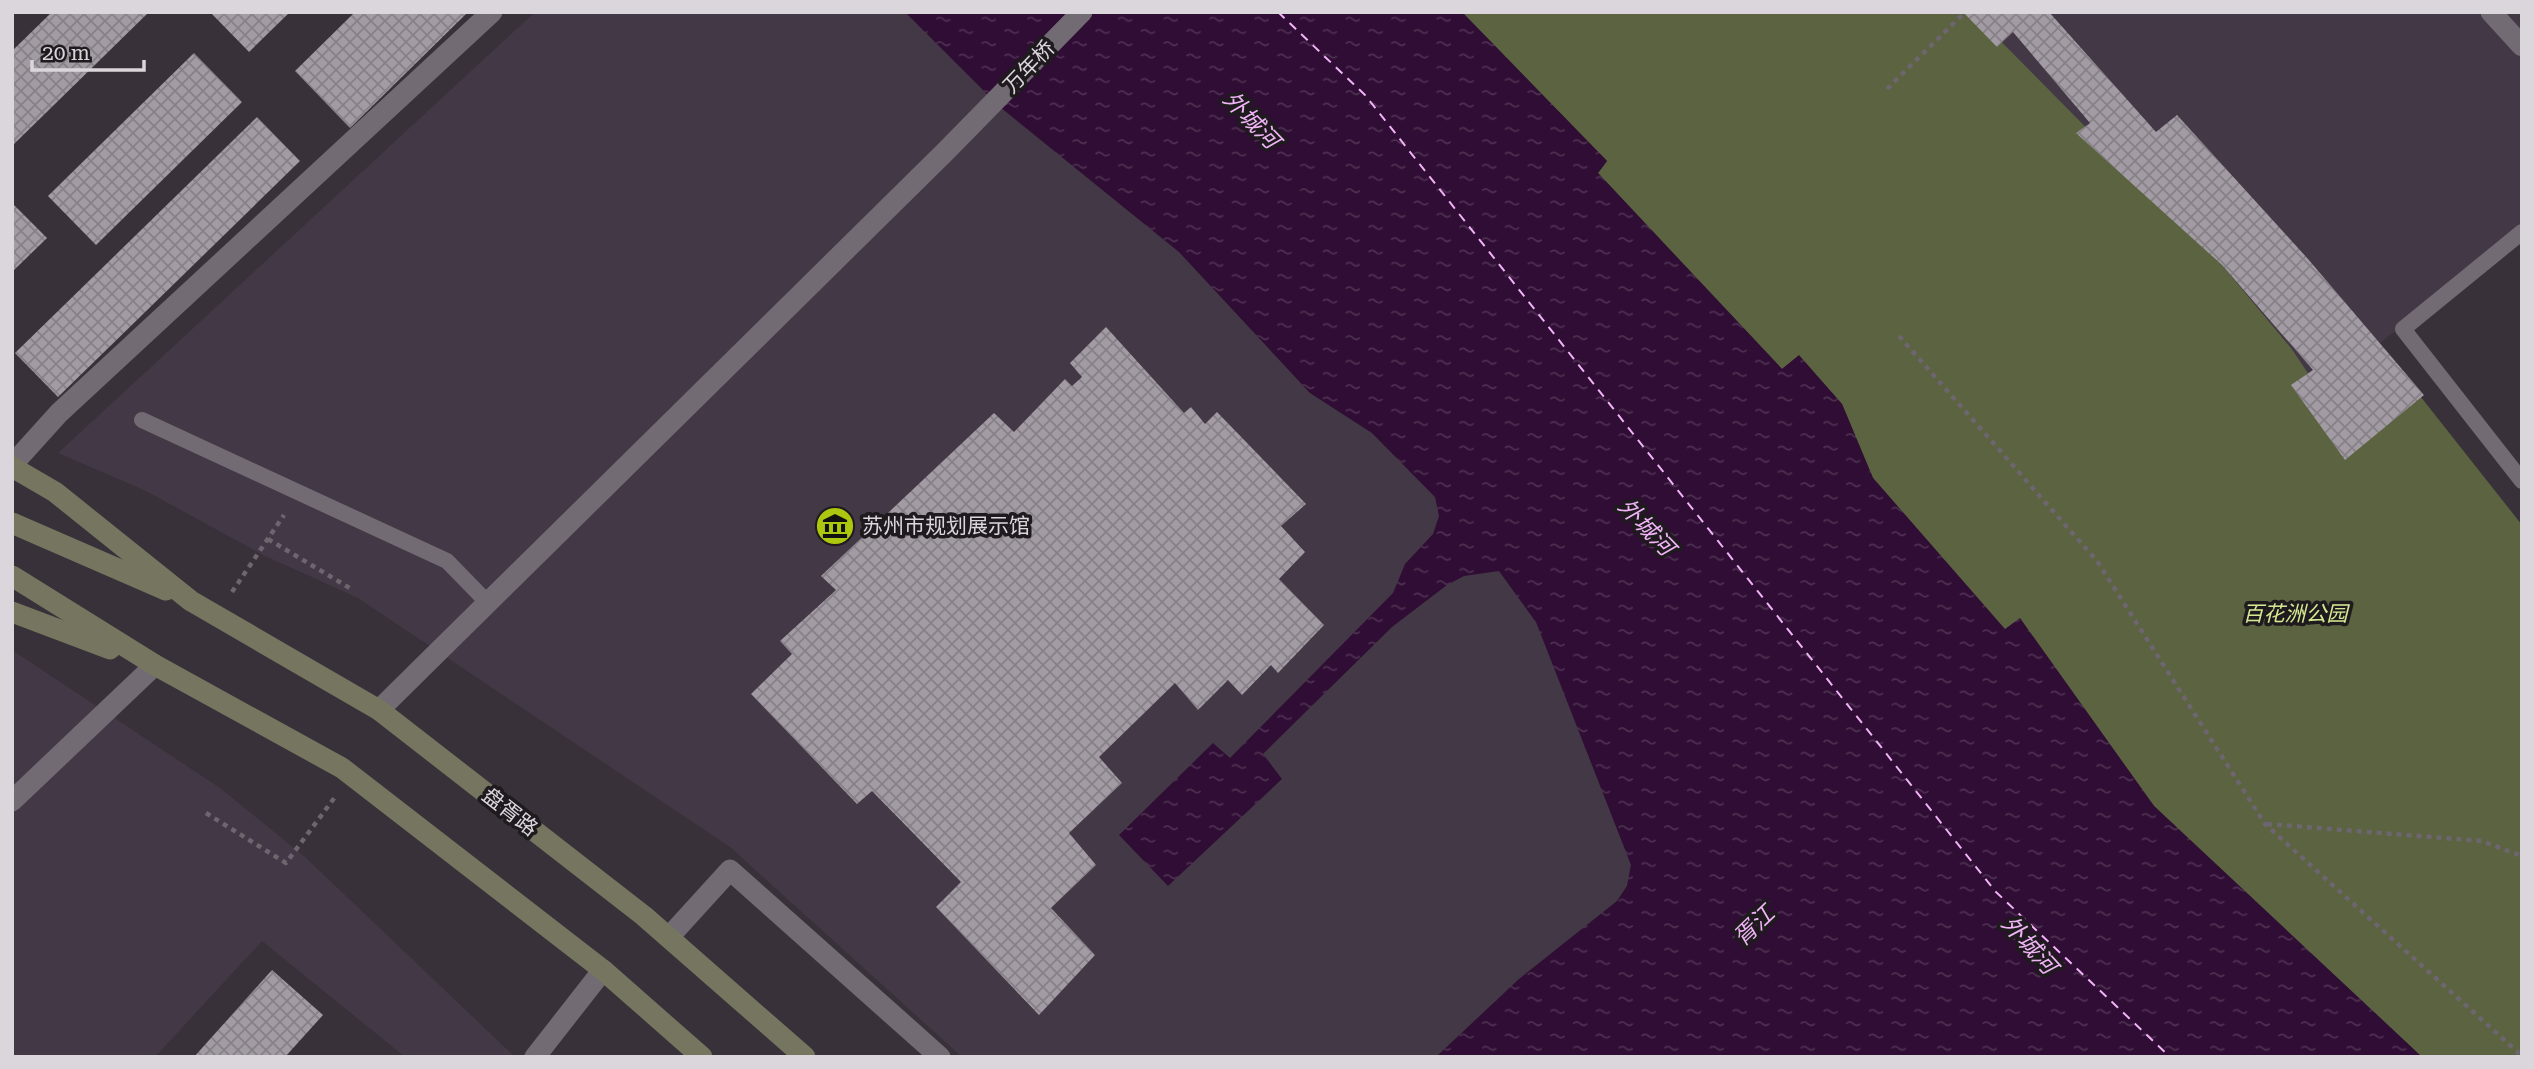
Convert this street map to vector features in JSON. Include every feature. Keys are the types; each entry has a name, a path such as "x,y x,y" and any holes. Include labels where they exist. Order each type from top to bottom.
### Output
{"main road":[{"name":"盘胥路","path":"12,466 55,492 191,601"},
{"name":"盘胥路","path":"12,523 191,601 379,710 669,937 805,1057"},
{"path":"12,576 155,666 351,774 603,970 702,1057"},
{"path":"12,612 155,666"}],"street":[{"path":"12,466 59,413 492,12"},
{"name":"万年桥","path":"379,710 976,121 1082,12"},
{"path":"2491,12 2522,46"},
{"path":"12,801 155,666"},
{"path":"669,937 730,870 940,1057"},
{"path":"562,1057 541,1050 603,970"}],"lane":[{"path":"2522,232 2403,329 2522,481"},
{"path":"142,420 447,561 488,603"}],"path":[{"path":"1887,89 1964,13"},
{"path":"1899,336 2097,561 2265,824 2522,1056"},
{"path":"216,615 268,539 353,590"},
{"path":"206,813 286,863 351,774"},
{"path":"2265,824 2482,841 2522,856"}],"shaded area":[{"name":"苏州市规划展示馆","path":"535,12 905,12 1000,107 1179,252 1310,393 1372,433 1435,497 1499,571 1536,622 1627,849 1631,865 1627,886 1617,901 1519,979 1436,1057 962,1057 730,847 358,598 263,555 146,491 58,453"},
{"path":"1972,12 2522,12 2522,228 2379,344 2319,388"},
{"path":"12,650 220,788 305,857 515,1057 405,1057 262,941 155,1057 12,1057"}],"green space":[{"name":"百花洲公园","path":"1462,12 1972,12 2222,265 2291,348 2318,388 2379,344 2522,525 2522,1057 2422,1057 2154,806 2020,619 2005,630 1873,478 1842,404 1799,356 1782,369 1598,173 1607,161"}],"water":[{"path":"905,12 1462,12 1607,161 1598,173 1782,369 1799,355 1842,404 1873,478 2005,629 2020,618 2154,806 2422,1057 1436,1057 1519,979 1617,901 1627,886 1631,865 1536,622 1499,571 1464,576 1447,585 1392,627 1263,754 1282,779 1168,886 1119,835 1213,743 1230,758 1393,593 1405,564 1433,534 1439,516 1435,497 1372,433 1310,393 1179,252 1000,107"}],"building":[{"path":"52,12 149,12 12,146 12,51"},
{"path":"210,12 290,12 249,52"},
{"path":"355,12 468,12 350,128 295,71"},
{"path":"1963,12 2049,12 2156,132 2177,115 2308,259 2424,395 2345,460 2291,385 2313,370 2222,265 2076,133 2090,123 2013,32 1997,47"},
{"path":"194,53 242,102 96,245 48,196"},
{"path":"257,117 300,161 58,397 15,353"},
{"path":"12,203 47,238 12,272"},
{"path":"1106,327 1184,413 1191,407 1205,424 1217,412 1306,504 1281,526 1305,552 1279,579 1324,625 1278,673 1271,665 1242,695 1228,680 1198,710 1175,683 1099,757 1122,783 1069,833 1096,865 1051,908 1095,955 1039,1015 936,907 961,882 872,791 857,804 751,694 792,654 780,641 836,590 821,576 994,413 1014,432 1065,379 1072,386 1082,377 1070,363"},
{"path":"272,970 323,1015 285,1057 194,1057"}],"ferry route":[{"path":"1278,12 1365,95 1995,891 2170,1057"}],"place":[{"name":"苏州市规划展示馆","path":"835,526"}],"water label":[{"name":"外城河","path":"1251,120"},
{"name":"外城河","path":"1646,527"},
{"name":"胥江","path":"1754,926"},
{"name":"外城河","path":"2029,945"}]}
